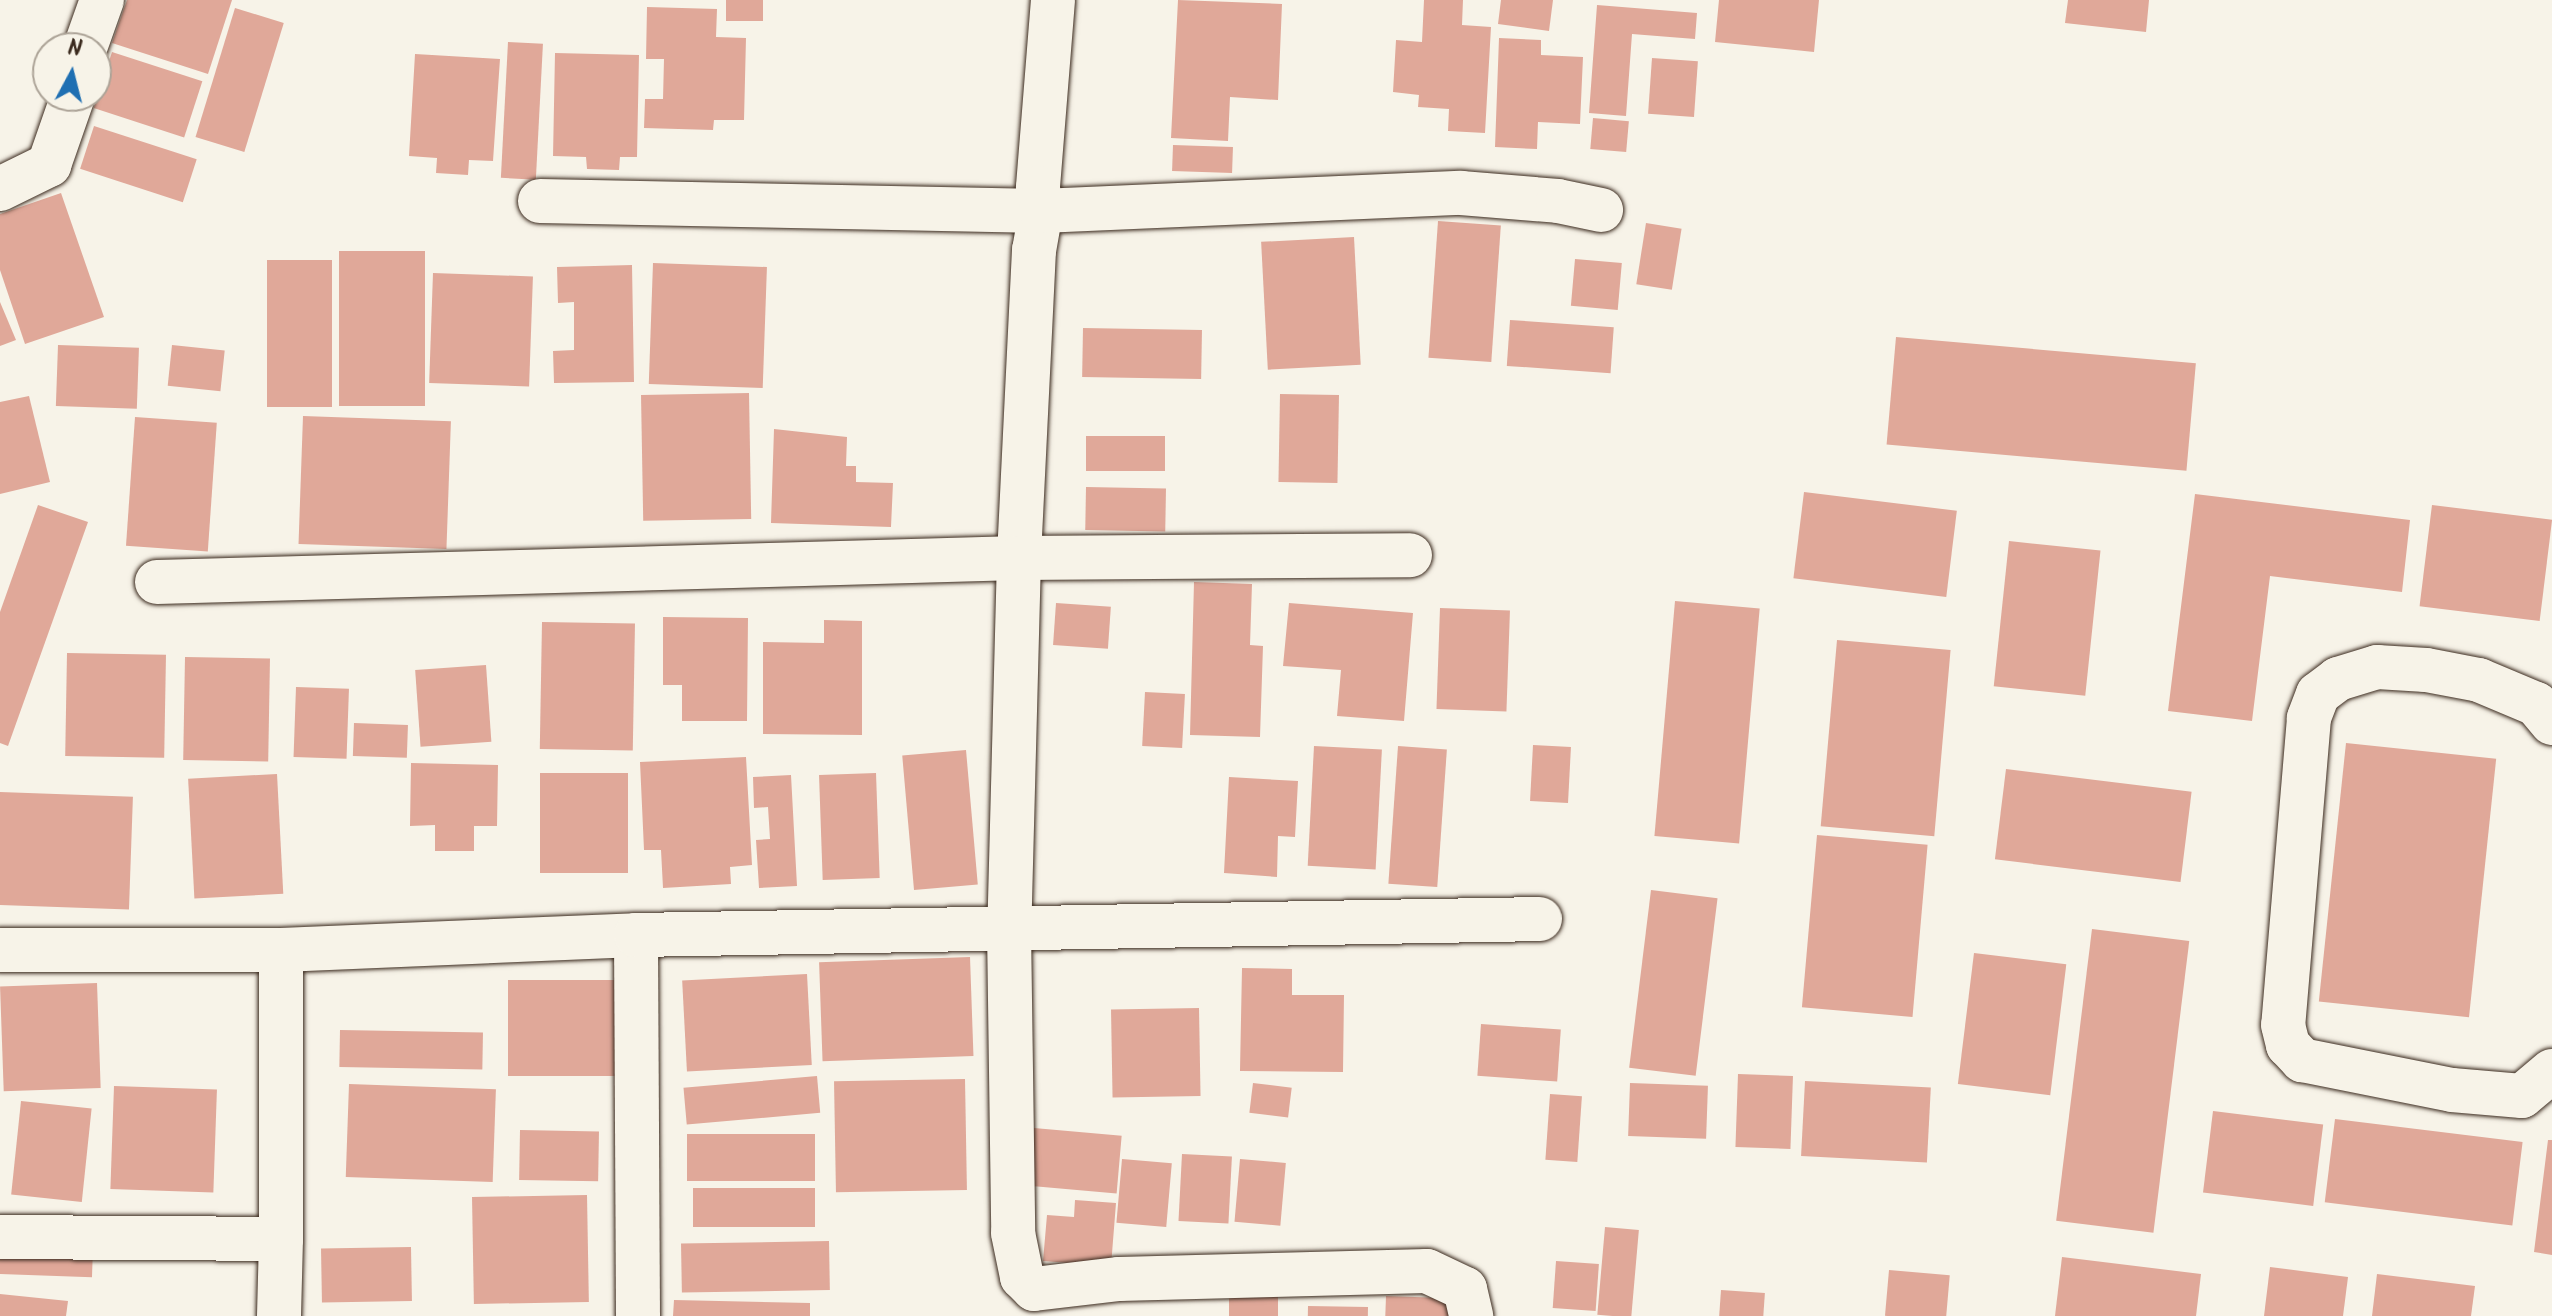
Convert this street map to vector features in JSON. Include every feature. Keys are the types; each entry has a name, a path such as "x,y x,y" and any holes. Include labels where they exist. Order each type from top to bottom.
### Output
{"street":[{"path":"91,32 102,0"},
{"path":"1053,0 1038,188 1041,211 1034,250 1019,558 1009,928 1013,1233 1022,1277 1034,1289 1119,1279 1427,1271 1465,1289 1471,1316"},
{"path":"0,189 49,165 63,136 69,112"},
{"path":"540,201 1041,211 1461,193 1558,201 1601,210"},
{"path":"157,582 1019,558 1410,555"},
{"path":"2552,723 2536,704 2479,680 2426,670 2377,667 2338,679 2318,694 2309,718 2283,1025 2288,1045 2302,1060 2452,1090 2522,1096 2552,1071"},
{"path":"0,950 281,950 636,935 1540,919"},
{"path":"636,935 638,1316"},
{"path":"279,1316 281,950"},
{"path":"0,1237 281,1239"}],"building":[{"path":"127,0 232,0 208,74 112,43"},
{"path":"726,0 763,0 763,21 726,21"},
{"path":"1178,0 1282,4 1278,100 1230,97 1228,141 1171,138"},
{"path":"1424,0 1463,0 1462,25 1491,27 1485,133 1448,131 1449,109 1418,107 1419,95 1393,92 1396,40 1422,42"},
{"path":"1501,0 1553,0 1549,31 1498,24"},
{"path":"1719,0 1819,0 1814,52 1715,42"},
{"path":"2068,0 2149,0 2146,32 2065,23"},
{"path":"1597,5 1697,13 1695,39 1632,34 1626,116 1589,113"},
{"path":"647,7 717,9 716,37 746,38 744,120 714,120 713,130 644,128 645,99 663,99 664,59 646,59"},
{"path":"235,8 284,23 244,152 196,137"},
{"path":"1499,38 1541,40 1541,55 1583,57 1580,124 1538,122 1537,149 1495,147"},
{"path":"508,42 543,44 536,180 501,178"},
{"path":"112,52 202,81 184,137 106,112 112,112"},
{"path":"555,53 639,55 637,157 620,157 619,170 587,169 586,157 553,156"},
{"path":"415,54 500,59 493,161 469,160 468,175 436,173 437,158 409,156"},
{"path":"1652,58 1698,61 1694,117 1648,114"},
{"path":"1593,118 1629,121 1626,152 1590,149"},
{"path":"94,126 197,159 183,202 80,169"},
{"path":"1173,145 1233,147 1232,173 1172,171"},
{"path":"61,193 104,317 25,344 0,270 0,214"},
{"path":"1438,221 1501,225 1491,362 1428,358"},
{"path":"1646,223 1682,229 1672,290 1636,284"},
{"path":"1354,237 1361,365 1268,370 1261,242"},
{"path":"339,251 425,251 425,406 339,406"},
{"path":"1575,259 1622,263 1618,310 1571,306"},
{"path":"267,260 332,260 332,407 267,407"},
{"path":"653,263 767,267 763,388 649,384"},
{"path":"632,265 634,382 554,383 553,351 574,350 574,302 558,303 557,267"},
{"path":"433,273 533,276 529,386 429,383"},
{"path":"0,302 16,340 0,346"},
{"path":"1510,320 1614,327 1611,373 1507,366"},
{"path":"1083,328 1202,330 1201,379 1082,377"},
{"path":"1896,337 2196,363 2186,471 1887,445"},
{"path":"58,345 139,348 137,409 56,406"},
{"path":"172,345 225,351 220,391 168,386"},
{"path":"749,393 751,519 643,521 641,395"},
{"path":"1280,394 1339,395 1337,483 1278,482"},
{"path":"29,396 50,482 0,494 0,402"},
{"path":"303,416 451,421 446,549 299,544"},
{"path":"135,417 217,423 208,551 126,546"},
{"path":"774,429 847,437 846,466 856,466 856,482 893,483 891,527 771,523"},
{"path":"1086,436 1165,436 1165,471 1086,471"},
{"path":"1086,487 1166,488 1165,531 1085,530"},
{"path":"1804,492 1957,511 1946,597 1793,578"},
{"path":"2195,494 2410,520 2402,592 2270,576 2252,721 2168,711"},
{"path":"38,505 88,522 8,746 0,743 0,612"},
{"path":"2432,505 2552,520 2540,621 2420,606"},
{"path":"2009,541 2100,551 2085,696 1994,686"},
{"path":"1194,582 1252,584 1250,645 1263,646 1260,737 1190,735"},
{"path":"1675,601 1760,608 1739,844 1654,836"},
{"path":"1056,603 1111,607 1108,649 1053,645"},
{"path":"1289,603 1413,613 1404,721 1337,716 1341,670 1283,666"},
{"path":"1440,608 1510,610 1506,711 1436,709"},
{"path":"663,617 748,618 747,721 682,721 682,685 663,685"},
{"path":"824,620 862,621 862,735 763,734 763,642 824,643"},
{"path":"542,622 635,624 633,751 540,749"},
{"path":"1837,640 1951,650 1934,836 1821,826"},
{"path":"67,653 166,655 164,758 65,756"},
{"path":"185,657 270,658 268,761 183,760"},
{"path":"486,665 491,742 421,747 415,670"},
{"path":"296,687 349,689 347,759 294,757"},
{"path":"1145,692 1185,694 1182,748 1142,746"},
{"path":"354,723 408,725 407,758 353,756"},
{"path":"2346,743 2496,759 2469,1017 2319,1002"},
{"path":"1533,745 1571,747 1568,803 1530,801"},
{"path":"1314,746 1382,750 1376,869 1308,866"},
{"path":"1398,746 1447,749 1437,887 1388,884"},
{"path":"966,750 978,884 914,890 902,756"},
{"path":"746,757 752,865 730,867 731,884 663,888 661,850 644,850 640,762"},
{"path":"411,763 498,765 497,826 474,826 474,851 435,851 435,825 410,826"},
{"path":"2006,769 2192,792 2181,882 1995,859"},
{"path":"540,773 628,773 628,873 540,873"},
{"path":"876,773 880,878 823,880 819,775"},
{"path":"277,774 283,894 194,898 188,779"},
{"path":"791,775 797,886 759,888 756,840 770,839 768,807 754,808 753,777"},
{"path":"1229,777 1298,781 1295,837 1278,836 1277,877 1224,873"},
{"path":"0,792 133,797 129,910 0,905"},
{"path":"1817,835 1928,845 1912,1017 1802,1007"},
{"path":"1651,890 1718,898 1696,1076 1629,1068"},
{"path":"2092,929 2189,941 2153,1233 2056,1221"},
{"path":"1974,953 2066,964 2050,1095 1958,1084"},
{"path":"970,957 973,1056 823,1061 819,962"},
{"path":"1242,968 1292,969 1292,995 1344,995 1343,1072 1240,1071"},
{"path":"807,974 812,1065 687,1071 682,981"},
{"path":"508,980 620,980 620,1076 508,1076"},
{"path":"97,983 101,1088 4,1091 0,986"},
{"path":"1199,1008 1201,1096 1113,1098 1111,1010"},
{"path":"1481,1024 1561,1030 1557,1081 1477,1076"},
{"path":"340,1030 483,1032 482,1069 339,1067"},
{"path":"1738,1074 1793,1076 1790,1149 1735,1147"},
{"path":"817,1076 820,1113 687,1125 684,1088"},
{"path":"965,1079 967,1190 836,1192 834,1081"},
{"path":"1805,1081 1931,1088 1927,1162 1801,1156"},
{"path":"1253,1083 1292,1088 1288,1118 1249,1113"},
{"path":"1630,1083 1708,1086 1706,1139 1628,1136"},
{"path":"349,1084 496,1089 493,1182 346,1177"},
{"path":"114,1086 217,1090 213,1193 110,1189"},
{"path":"1550,1094 1582,1096 1577,1162 1545,1160"},
{"path":"21,1101 92,1108 82,1202 11,1194"},
{"path":"2213,1111 2323,1125 2313,1206 2203,1192"},
{"path":"2335,1119 2523,1142 2512,1225 2325,1202"},
{"path":"1034,1128 1122,1136 1117,1193 1029,1186"},
{"path":"520,1130 599,1131 598,1181 519,1180"},
{"path":"687,1134 815,1134 815,1181 687,1181"},
{"path":"2548,1140 2552,1140 2552,1255 2534,1252"},
{"path":"1182,1154 1232,1157 1228,1224 1178,1221"},
{"path":"1122,1159 1172,1163 1166,1227 1116,1223"},
{"path":"1240,1159 1286,1163 1280,1226 1235,1222"},
{"path":"693,1188 815,1188 815,1227 693,1227"},
{"path":"587,1195 589,1302 474,1304 472,1197"},
{"path":"1075,1200 1116,1203 1111,1266 1043,1261 1047,1215 1074,1217"},
{"path":"1605,1227 1639,1230 1631,1316 1597,1315"},
{"path":"829,1241 830,1290 682,1293 681,1244"},
{"path":"0,1246 93,1249 92,1277 0,1274"},
{"path":"411,1247 412,1301 322,1303 321,1249"},
{"path":"2062,1257 2201,1274 2196,1316 2055,1316"},
{"path":"1556,1261 1599,1264 1596,1311 1553,1308"},
{"path":"2270,1267 2348,1277 2343,1316 2264,1316"},
{"path":"1889,1270 1950,1275 1946,1316 1885,1316"},
{"path":"2377,1274 2475,1286 2471,1316 2372,1316"},
{"path":"1721,1290 1765,1293 1763,1316 1719,1316"},
{"path":"0,1294 68,1301 66,1316 0,1316"},
{"path":"1229,1295 1278,1295 1278,1316 1229,1316"},
{"path":"1386,1296 1450,1298 1449,1316 1385,1316"},
{"path":"674,1300 810,1303 810,1316 673,1316"},
{"path":"1308,1306 1368,1307 1368,1316 1308,1316"}]}
